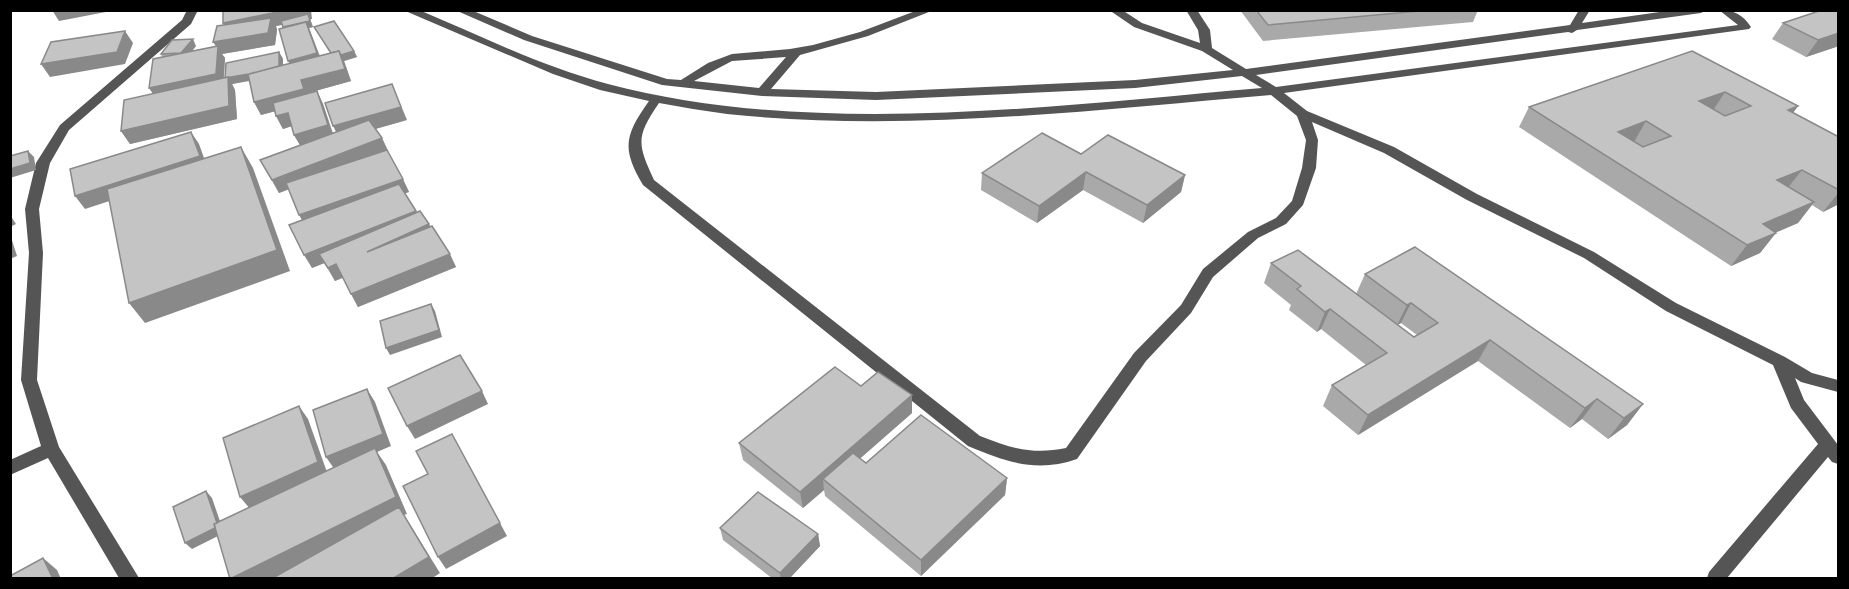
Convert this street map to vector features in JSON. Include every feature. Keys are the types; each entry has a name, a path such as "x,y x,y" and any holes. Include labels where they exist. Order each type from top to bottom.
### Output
{"street":[{"path":"129,579 51,449 29,380 36,253 32,209 43,163 64,128 187,22 193,10"},
{"path":"408,10 556,72 604,87 656,99 737,111 877,117 1023,112 1274,91 1745,27 1740,20 1724,10"},
{"path":"460,10 585,58 666,82 762,92 876,96 1136,84 1242,74 1572,30 1701,10"},
{"path":"683,84 706,67 724,60 743,55 795,53 878,30 929,10"},
{"path":"1114,10 1138,25 1206,49 1242,74 1274,91 1304,114 1389,150 1473,197 1588,255 1671,307 1779,361 1807,378 1839,386"},
{"path":"1191,10 1204,30 1206,49"},
{"path":"1572,30 1585,10"},
{"path":"762,92 795,53"},
{"path":"656,99 638,125 634,151 648,182 974,441 1004,453 1043,460 1071,454 1140,357 1186,309 1208,273 1253,235 1281,221 1298,202 1310,168 1312,140 1304,114"},
{"path":"1716,578 1833,451 1797,403 1779,361"},
{"path":"10,468 51,449"}],"building":[{"path":"223,10 287,10 223,23"},
{"path":"1256,10 1430,10 1268,25"},
{"path":"1822,10 1839,10 1839,33 1818,40 1783,23"},
{"path":"308,14 310,21 283,27 281,21"},
{"path":"271,18 268,33 213,42 217,26"},
{"path":"334,21 354,51 341,55 339,51 331,53 314,27"},
{"path":"306,22 317,53 288,61 279,29"},
{"path":"125,31 117,52 41,64 51,42"},
{"path":"193,39 181,53 161,54 172,40"},
{"path":"218,46 216,74 149,88 153,59"},
{"path":"339,51 345,69 301,80 304,89 254,102 248,74"},
{"path":"1692,51 1798,106 1788,110 1839,137 1839,190 1802,170 1777,180 1814,202 1763,224 1776,233 1747,245 1529,107","holes":["1725,92 1751,106 1725,116 1699,101","1646,121 1671,136 1643,147 1618,132"]},
{"path":"279,52 279,66 225,78 226,63"},
{"path":"228,77 229,106 121,131 124,100"},
{"path":"392,84 401,107 333,126 325,103"},
{"path":"317,91 328,125 294,135 288,113 276,116 273,103"},
{"path":"369,120 382,138 272,180 260,160"},
{"path":"191,132 200,156 75,196 70,169"},
{"path":"1042,133 1081,154 1108,135 1185,175 1147,205 1086,172 1039,206 982,173"},
{"path":"241,147 277,250 129,303 107,189"},
{"path":"387,150 403,179 299,215 286,183"},
{"path":"28,151 30,163 10,169 10,156"},
{"path":"399,184 416,211 304,255 289,225"},
{"path":"420,211 429,224 367,252 432,226 450,254 351,294 336,264 328,268 319,254"},
{"path":"1415,247 1643,404 1624,418 1597,399 1585,408 1490,340 1368,415 1332,385 1387,353 1330,309 1325,312 1297,289 1301,286 1271,263 1298,250 1414,337 1438,323 1411,303 1407,305 1365,274"},
{"path":"431,304 439,330 386,348 380,321"},
{"path":"460,355 482,391 407,426 388,388"},
{"path":"835,367 861,386 878,372 912,395 800,492 739,443"},
{"path":"367,389 383,434 326,457 313,410"},
{"path":"299,406 318,462 240,497 223,438"},
{"path":"921,415 1007,478 921,560 823,479 853,453 866,463"},
{"path":"452,434 500,523 438,557 403,486 428,474 416,451"},
{"path":"375,448 396,497 230,579 214,524"},
{"path":"206,491 217,523 214,524 215,528 185,543 173,507"},
{"path":"758,492 818,534 780,573 720,528"},
{"path":"399,507 429,557 392,579 271,579"},
{"path":"43,558 53,579 10,579 10,576"}]}
